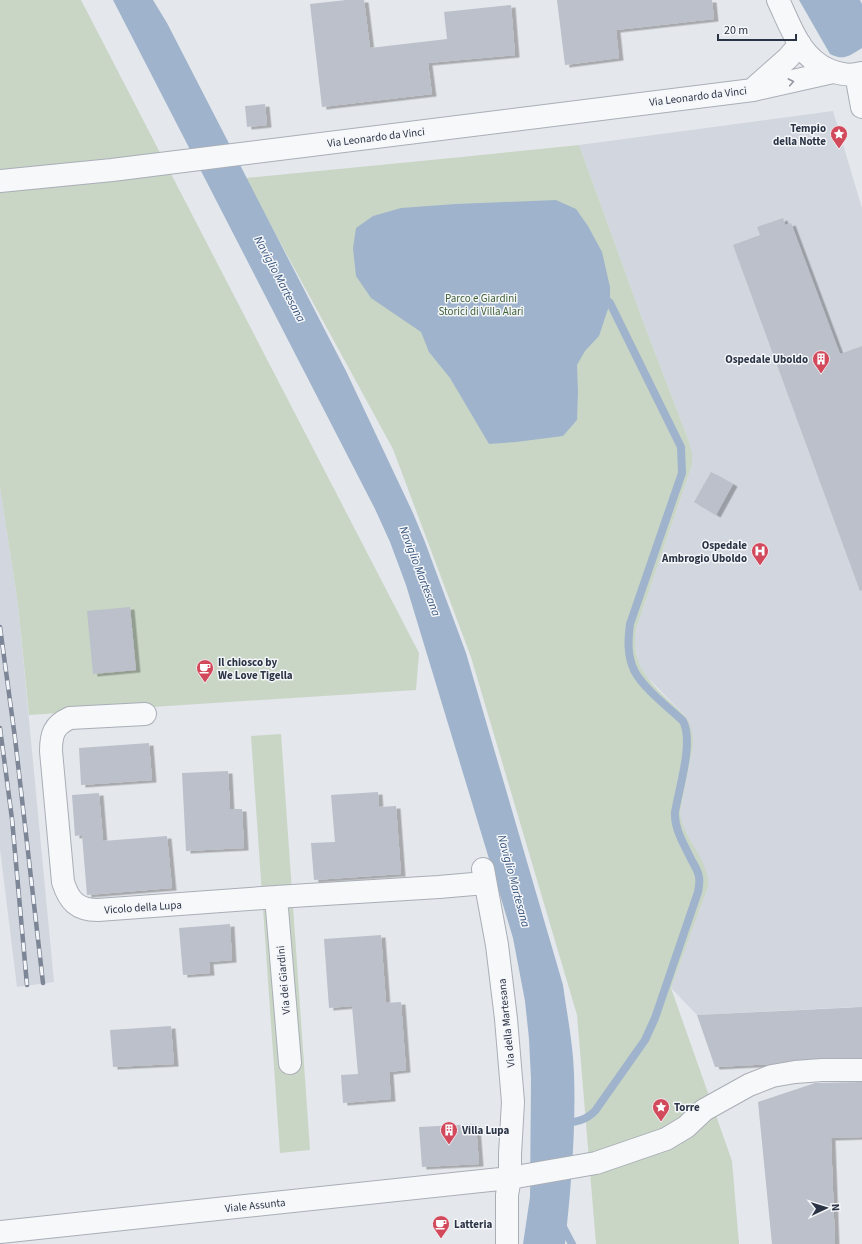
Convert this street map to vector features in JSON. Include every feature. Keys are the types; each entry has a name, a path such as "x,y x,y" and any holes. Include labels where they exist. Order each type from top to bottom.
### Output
{"street":[{"path":"778,0 800,44 814,63 833,72 844,75 859,74 862,107"},
{"name":"Via Leonardo da Vinci","path":"752,90 788,58 800,44"},
{"name":"Via Leonardo da Vinci","path":"0,181 112,170 752,90 833,72"},
{"name":"Vicolo della Lupa","path":"145,714 70,718 57,726 53,733 51,751 62,875 65,889 72,902 86,909 98,910 439,887 484,876"},
{"name":"Via della Martesana","path":"484,876 497,945 513,1102 510,1178 507,1195 507,1244"},
{"name":"Via dei Giardini","path":"276,897 290,1062"},
{"name":"Viale Assunta","path":"0,1232 510,1178 596,1163 666,1139 686,1127 704,1110 749,1085 772,1076 795,1072 822,1070 862,1070"}],"shaded area":[{"name":"Ospedale Ambrogio Uboldo","path":"833,111 862,208 862,1029 854,1007 697,1015 671,988 708,887 704,866 681,823 680,813 693,746 685,716 645,675 638,661 634,640 636,629 692,465 692,452 579,145"},
{"path":"0,487 18,604 54,982 17,987 0,849"}],"green space":[{"path":"0,0 81,0 419,653 416,690 29,715 18,604 0,487"},
{"name":"Parco e Giardini Storici di Villa Alari","path":"579,145 692,452 692,465 636,629 635,644 637,657 648,678 656,688 685,716 691,727 693,746 680,813 686,832 705,867 708,887 671,988 732,1161 739,1244 596,1244 577,1015 471,657 393,449 245,178"},
{"path":"281,734 310,1150 280,1153 251,736"}],"water":[{"name":"Naviglio Martesana","path":"113,0 153,0 167,23 346,371 413,513 466,653 563,985 570,1029 574,1073 572,1159 565,1244 523,1244 530,1197 531,1079 525,1001 513,938 406,585 390,542 375,509"},
{"path":"799,0 860,0 862,4 862,48 846,57 839,57 830,54"},
{"path":"556,200 576,209 588,226 602,252 610,287 610,303 599,336 585,351 577,365 577,420 563,436 489,444 450,378 429,352 421,332 371,298 356,276 353,248 356,228 373,216 401,208"}],"building":[{"path":"346,0 364,0 370,48 447,39 444,12 511,5 515,55 428,63 432,94 322,107 310,4"},
{"path":"557,0 712,0 714,19 616,30 619,58 565,65"},
{"path":"265,104 267,125 247,127 245,106"},
{"name":"Ospedale Uboldo","path":"783,218 785,225 791,223 840,354 862,346 862,590 860,591 733,245 760,235 757,227"},
{"path":"711,472 733,484 716,515 694,502"},
{"path":"130,607 136,670 93,674 87,611"},
{"path":"149,743 152,780 81,785 79,748"},
{"path":"228,771 230,809 242,809 244,848 186,851 182,773"},
{"path":"378,792 379,807 396,806 401,874 314,880 311,843 335,842 331,795"},
{"path":"99,793 103,841 167,836 172,888 87,895 82,835 75,836 72,795"},
{"path":"230,924 232,960 209,962 210,973 183,975 179,928"},
{"path":"381,935 386,1003 401,1002 406,1070 389,1072 391,1099 343,1103 341,1075 358,1074 352,1006 329,1008 324,939"},
{"path":"862,1007 862,1058 821,1058 794,1060 771,1064 715,1067 697,1015"},
{"path":"171,1026 174,1064 113,1067 110,1030"},
{"path":"862,1082 862,1137 831,1138 835,1244 772,1244 758,1102 815,1083"},
{"name":"Villa Lupa","path":"476,1124 479,1164 422,1167 419,1127"}],"waterway":[{"path":"564,1123 581,1120 588,1117 595,1111 645,1040 655,1018 698,892 699,883 698,872 680,836 675,818 685,765 687,741 686,730 683,721 656,697 638,677 630,659 629,647 630,624 682,473 681,447 610,303 603,297"},
{"path":"562,1225 572,1244"}],"railway":[{"path":"0,627 15,738 43,983"},
{"path":"0,728 12,819 27,985"}],"place":[{"name":"Tempio della Notte","path":"839,149"},
{"name":"Ospedale Uboldo","path":"821,374"},
{"name":"Ospedale Ambrogio Uboldo","path":"760,566"},
{"name":"Il chiosco by We Love Tigella","path":"205,683"},
{"name":"Torre","path":"661,1122"},
{"name":"Villa Lupa","path":"449,1145"},
{"name":"Latteria","path":"441,1239"}]}
